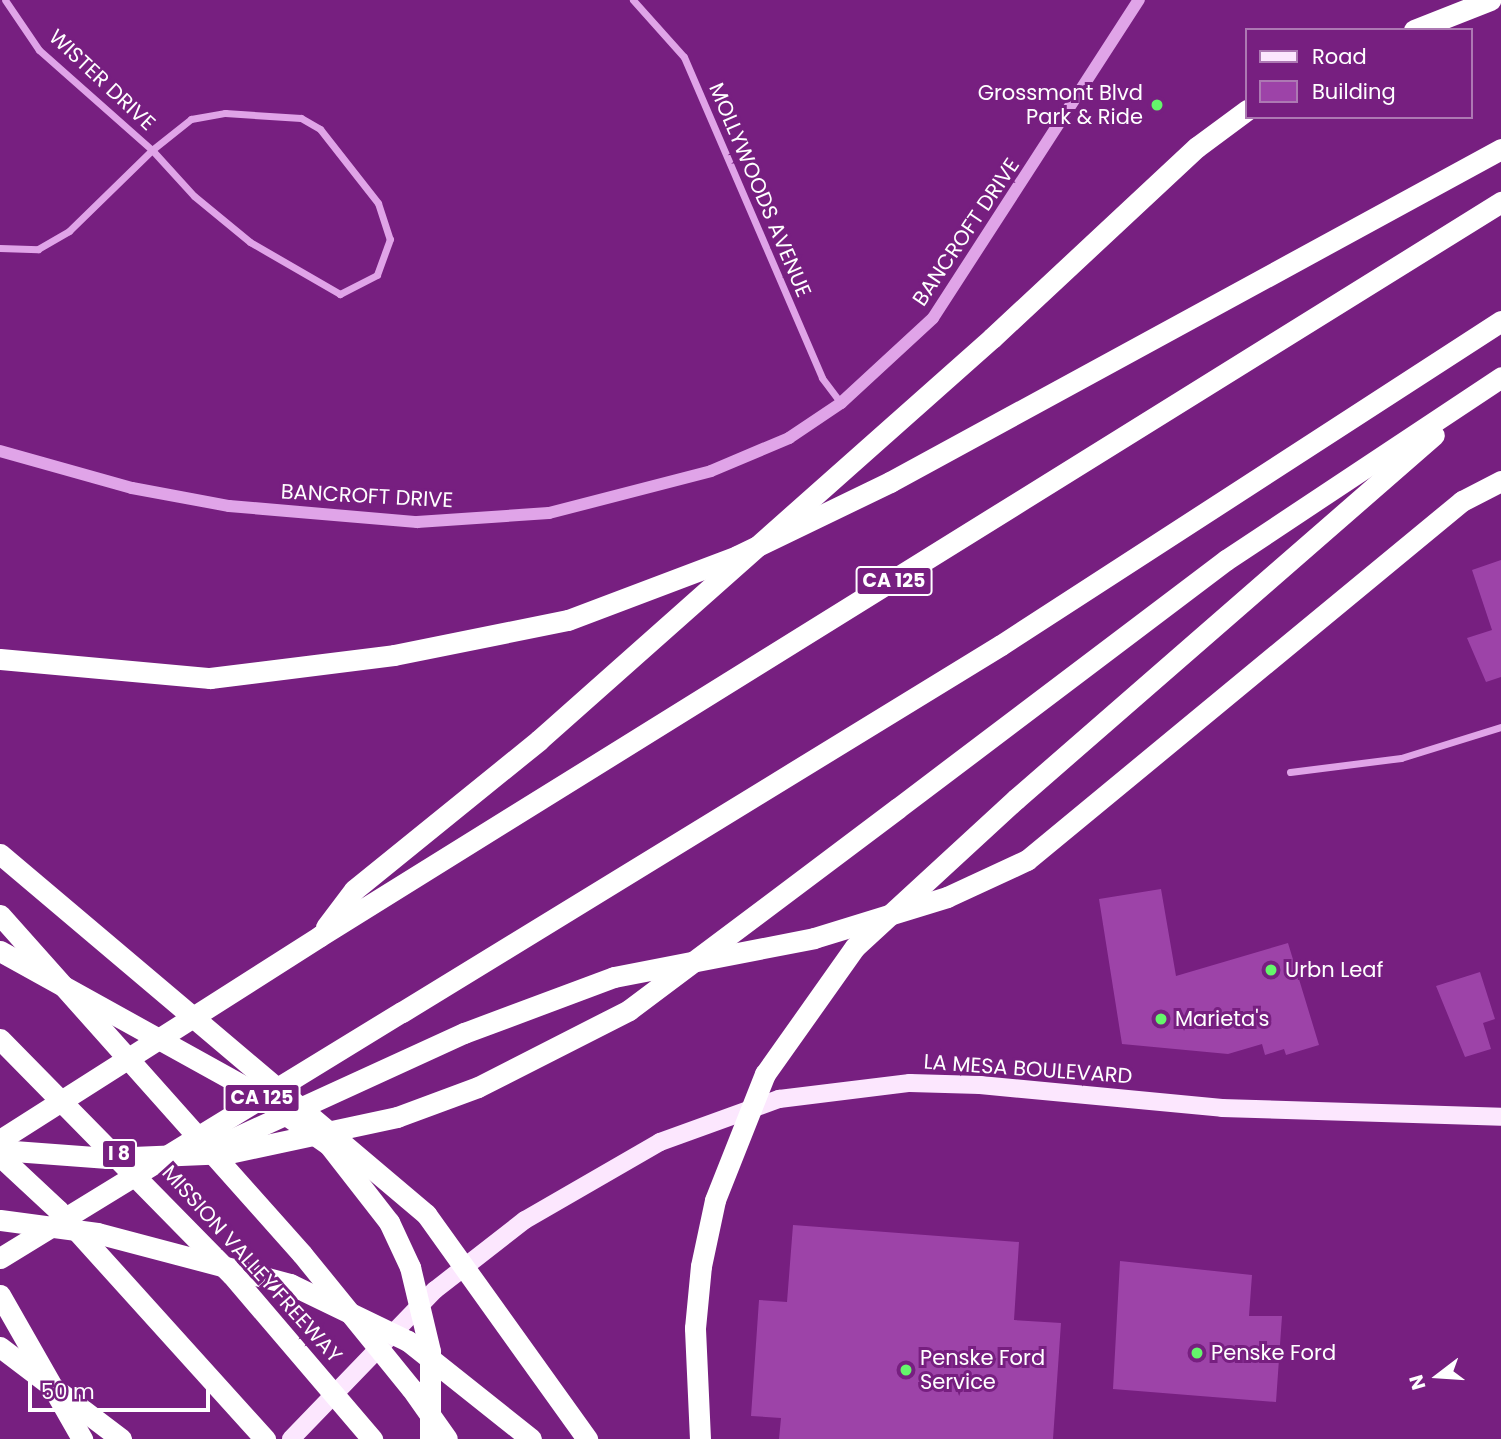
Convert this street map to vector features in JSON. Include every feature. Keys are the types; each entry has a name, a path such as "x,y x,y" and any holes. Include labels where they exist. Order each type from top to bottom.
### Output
{"highway":[{"path":"1419,28 1490,0"},
{"path":"320,936 354,890 540,740 992,338 1197,147 1246,111"},
{"path":"0,659 210,678 394,655 568,620 737,556 890,482 1501,149"},
{"name":"CA 125","path":"0,1140 320,936 1501,202"},
{"name":"CA 125","path":"0,1258 1002,645 1501,321"},
{"path":"700,1439 695,1328 701,1266 723,1177 765,1073 855,947 1016,799 1499,378"},
{"path":"0,1153 108,1158 229,1153 397,1117 478,1087 629,1010 1226,560 1499,378"},
{"path":"121,1184 263,1128 464,1032 614,977 814,938 934,901 1027,860 1462,501 1501,481"},
{"path":"0,854 426,1214 587,1439"},
{"path":"0,915 302,1254 411,1388 447,1439"},
{"path":"0,951 249,1089 329,1145 389,1222 414,1280 430,1351 430,1439"},
{"name":"MISSION VALLEY FREEWAY","path":"0,1039 232,1275 372,1439"},
{"path":"0,1122 102,1077"},
{"path":"0,1153 194,1356 265,1439"},
{"path":"0,1220 97,1233 290,1284 408,1341 531,1439"},
{"path":"0,1295 82,1439"},
{"path":"0,1347 121,1439"}],"main road":[{"name":"LA MESA BOULEVARD","path":"291,1439 463,1265 596,1175 660,1142 779,1099 838,1089 981,1085 1222,1108 1501,1116"}],"street":[{"name":"WISTER DRIVE","path":"5,0 38,50 152,150 250,242 340,294 367,284 384,263 388,226 378,203 320,129 301,118 225,113 191,119 152,150"},
{"name":"MOLLYWOODS AVENUE","path":"633,0 684,57 822,378 841,403"},
{"name":"BANCROFT DRIVE","path":"0,451 132,488 229,506 350,519 475,521 549,513 711,471 789,438 841,403 933,318 1139,0"},
{"path":"0,248 38,249 69,231 152,150"},
{"path":"1290,772 1401,758 1501,727"}],"building":[{"path":"1501,560 1501,677 1486,682 1467,638 1492,630 1472,570"},
{"path":"1161,889 1176,976 1288,943 1319,1045 1286,1055 1284,1049 1265,1055 1262,1044 1228,1054 1122,1044 1099,899"},
{"path":"1480,972 1495,1019 1483,1023 1491,1049 1465,1057 1436,986"},
{"name":"Penske Ford Service","path":"793,1225 1019,1242 1014,1320 1061,1323 1053,1439 779,1439 781,1418 751,1416 759,1300 787,1302"},
{"name":"Penske Ford","path":"1120,1261 1252,1275 1249,1316 1282,1316 1276,1402 1113,1389"}],"place":[{"name":"Grossmont Blvd Park & Ride","path":"1157,105"},
{"name":"Urbn Leaf","path":"1271,970"},
{"name":"Marieta's","path":"1161,1019"},
{"name":"Penske Ford","path":"1197,1353"},
{"name":"Penske Ford Service","path":"906,1370"}]}
